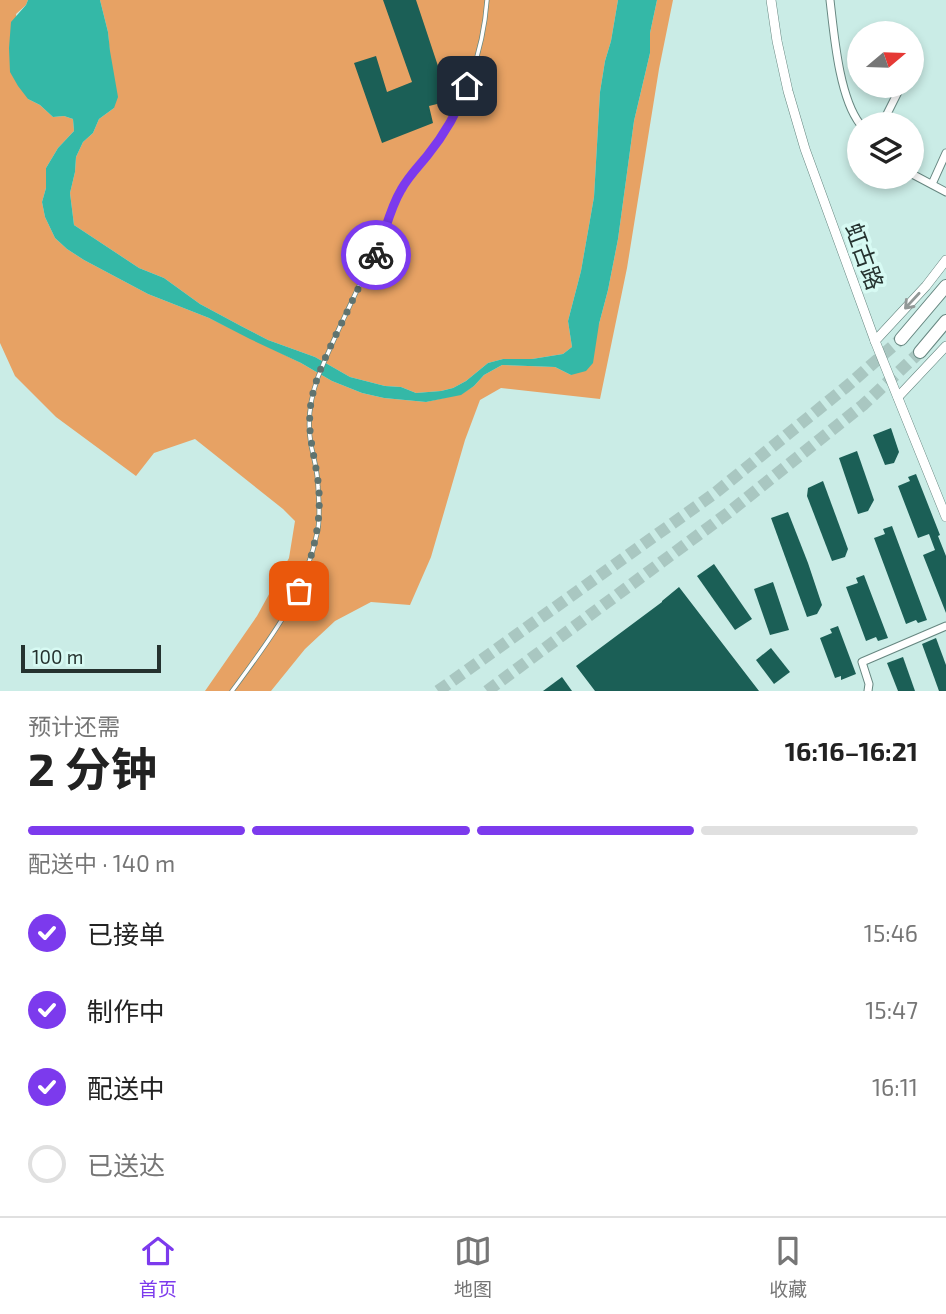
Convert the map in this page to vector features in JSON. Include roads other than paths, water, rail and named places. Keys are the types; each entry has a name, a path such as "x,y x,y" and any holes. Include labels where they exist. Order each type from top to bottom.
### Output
{"highway":[{"path":"901,339 946,286"},
{"path":"920,352 946,321"}],"street":[{"name":"虹古路","path":"771,0 779,54 805,149 875,341 946,517"},
{"path":"830,0 842,81 853,112"},
{"path":"932,184 946,153"},
{"path":"924,180 946,192"},
{"path":"875,341 946,260"},
{"path":"898,397 946,346"},
{"path":"868,691 869,684 862,662 946,626"}],"lane":[{"path":"232,691 285,617 307,570 318,527 318,485 310,416 318,378 332,342 377,254 400,191 414,169 426,158 462,100 482,45 487,0"}],"tunnel":[{"path":"438,691 715,493 901,339"},
{"path":"487,691 728,513 863,405 920,352"}]}
